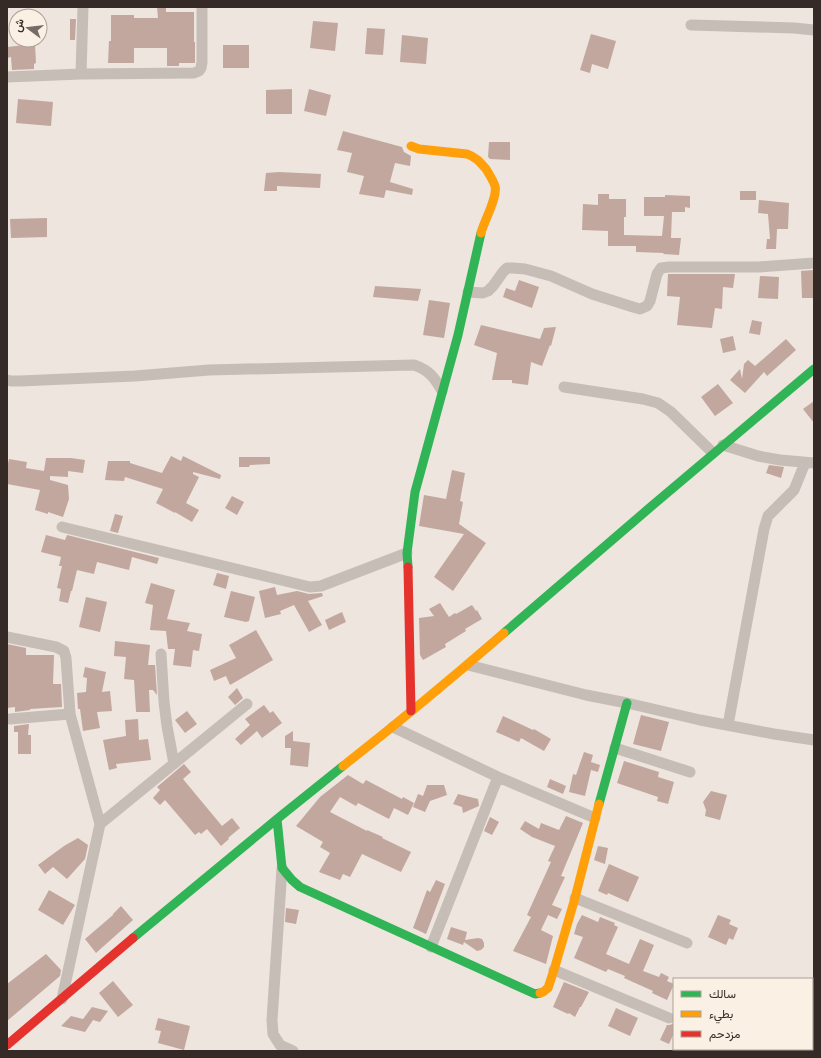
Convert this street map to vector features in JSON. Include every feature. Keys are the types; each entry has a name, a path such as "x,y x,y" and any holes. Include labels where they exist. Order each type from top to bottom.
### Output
{"street":[{"path":"81,74 82,7"},
{"path":"7,77 81,74 194,73 199,71 202,62 202,7"},
{"path":"691,25 814,30"},
{"path":"411,146 419,149 474,156 479,160 491,177 495,186 495,194 482,228 458,335 415,492 407,553 411,711"},
{"path":"468,292 483,293 488,291 507,268 513,268 551,276 592,294 640,308 647,306 650,301 657,274 661,268 759,266 814,263"},
{"path":"7,380 20,381 136,376 216,370 414,365 428,372 437,381 442,391"},
{"path":"7,1045 176,902 468,665 713,453 814,368"},
{"path":"564,387 643,399 658,403 672,412 713,453"},
{"path":"723,445 758,456 810,463 794,490 768,516 764,529 728,725"},
{"path":"62,527 310,587 322,586 407,553"},
{"path":"7,637 56,647 64,652 66,658 70,714 100,824 62,999"},
{"path":"161,654 164,708 174,764"},
{"path":"468,665 586,694 728,725 814,740"},
{"path":"282,868 300,887 535,994 543,992 548,988 575,898 595,818 627,703"},
{"path":"100,824 247,704"},
{"path":"10,719 70,714"},
{"path":"393,727 498,777 595,818"},
{"path":"615,748 690,772"},
{"path":"431,947 498,777"},
{"path":"277,819 282,868 272,1020 273,1034 280,1045 293,1051"},
{"path":"575,898 687,943"},
{"path":"554,970 669,1018"}],"building":[{"path":"157,7 166,7 166,12 194,12 195,63 179,63 179,66 167,66 167,48 134,48 134,63 108,63 109,41 111,41 111,15 134,15 134,18 158,18"},
{"path":"70,19 76,19 75,40 70,40"},
{"path":"313,21 338,23 335,51 310,48"},
{"path":"367,28 385,29 383,55 365,54"},
{"path":"591,34 616,41 608,69 592,64 590,73 580,70"},
{"path":"402,35 428,38 426,64 400,62"},
{"path":"223,45 249,45 249,68 223,68"},
{"path":"7,47 35,48 36,63 34,64 34,69 12,70 11,57 7,58"},
{"path":"292,89 292,114 266,114 266,90"},
{"path":"309,89 331,95 326,116 304,111"},
{"path":"18,99 53,102 51,126 16,123"},
{"path":"343,131 402,147 404,152 411,156 410,166 395,163 390,182 413,189 412,195 386,190 384,198 359,194 364,176 347,172 352,153 337,150"},
{"path":"489,142 510,142 510,160 490,159 488,157"},
{"path":"279,172 321,174 320,188 277,186 277,191 264,191 266,173"},
{"path":"740,191 756,191 756,200 740,200"},
{"path":"598,194 609,194 609,199 626,199 624,235 662,236 664,216 644,216 644,197 665,197 665,195 690,196 690,208 685,207 685,212 672,212 671,238 681,238 679,255 636,252 636,246 608,246 608,231 582,230 583,204 598,205"},
{"path":"759,200 789,203 788,229 777,229 776,249 766,249 767,239 770,239 768,214 758,213"},
{"path":"47,218 47,237 11,238 10,219"},
{"path":"814,270 814,298 802,298 801,271"},
{"path":"668,274 735,274 733,288 723,287 722,309 715,308 712,328 677,325 680,297 667,296"},
{"path":"760,276 779,277 778,299 758,298"},
{"path":"519,280 539,287 532,308 503,297 506,288 515,291"},
{"path":"375,286 421,289 418,301 373,297"},
{"path":"429,300 450,303 444,338 423,335"},
{"path":"752,320 762,322 760,335 749,333"},
{"path":"481,325 540,339 544,328 556,327 551,346 550,345 542,366 531,362 528,385 512,383 512,380 492,380 497,353 474,345"},
{"path":"733,336 736,350 723,353 720,339"},
{"path":"786,339 796,350 767,376 764,372 745,393 730,380 740,369 742,379 744,364 748,360 755,366"},
{"path":"718,384 733,403 715,416 701,397"},
{"path":"814,401 814,423 803,409"},
{"path":"171,456 181,461 183,456 221,475 220,479 193,472 193,474 199,477 186,503 199,510 192,522 156,503 163,489 125,477 124,481 105,480 108,461 130,461 130,463 162,473"},
{"path":"239,457 270,457 270,464 239,467"},
{"path":"46,458 71,458 85,460 83,473 68,471 68,477 50,476 50,480 68,485 69,499 63,517 48,512 48,514 35,510 40,490 7,484 7,468 9,459 27,462 26,468 44,471"},
{"path":"769,465 784,467 781,478 766,473"},
{"path":"452,470 465,473 460,501 463,502 459,524 486,543 453,591 434,577 464,534 419,526 424,495 446,499"},
{"path":"232,496 244,502 237,515 225,508"},
{"path":"115,514 123,516 118,533 110,531"},
{"path":"46,535 65,540 67,535 159,558 157,564 132,557 129,570 97,562 94,574 77,570 68,603 59,601 61,589 57,588 62,566 59,566 61,557 41,552"},
{"path":"217,573 229,576 226,589 213,585"},
{"path":"151,583 175,590 167,619 190,623 187,631 202,634 199,651 193,650 191,667 173,665 175,649 168,649 166,631 150,630 153,605 145,603"},
{"path":"275,587 277,595 297,591 309,594 322,593 323,596 308,601 322,625 309,632 294,605 280,611 281,614 265,618 259,591"},
{"path":"231,591 255,597 249,621 246,622 224,617"},
{"path":"86,597 107,602 100,632 79,627"},
{"path":"440,603 449,617 472,605 482,619 465,629 466,631 445,644 446,647 423,660 420,655 419,618 434,616 429,609"},
{"path":"342,612 346,622 329,630 325,620"},
{"path":"256,630 273,660 230,685 226,676 214,681 210,670 236,658 229,645"},
{"path":"115,641 150,645 148,665 155,665 157,695 153,690 149,690 150,712 136,712 134,680 124,679 126,657 114,656"},
{"path":"7,644 26,648 26,655 54,655 53,684 61,684 62,707 30,709 15,712 15,707 7,708"},
{"path":"85,667 106,672 102,692 110,691 112,711 97,712 100,728 83,731 80,709 78,709 77,693 86,692 87,678 83,677"},
{"path":"237,688 243,698 235,705 228,697"},
{"path":"264,705 270,713 273,711 282,723 262,738 257,731 241,745 235,739 250,725 245,719"},
{"path":"187,711 197,724 185,733 175,720"},
{"path":"641,715 669,722 661,751 633,744"},
{"path":"503,716 533,730 534,729 551,739 544,751 521,738 519,742 496,732"},
{"path":"138,719 139,740 148,739 151,760 116,764 117,768 109,770 103,740 126,736 125,720"},
{"path":"29,724 28,735 31,735 31,754 18,754 18,732 14,732 14,726"},
{"path":"293,731 293,741 310,743 308,767 290,765 291,748 285,748 285,736"},
{"path":"584,752 593,755 591,762 600,765 598,772 591,770 585,796 569,792 573,774 576,775"},
{"path":"624,761 659,772 658,777 674,782 668,804 657,801 658,797 617,783"},
{"path":"184,764 191,772 183,779 222,826 232,818 240,828 221,846 207,829 201,834 199,832 195,835 165,800 160,805 153,798 160,790 157,787"},
{"path":"348,775 363,784 366,780 402,799 403,797 414,803 408,815 394,808 389,819 358,803 356,806 340,797 330,812 411,852 401,872 362,854 350,877 343,874 340,880 319,872 330,853 320,847 323,842 296,826 320,797"},
{"path":"550,779 566,786 563,794 547,787"},
{"path":"427,785 444,785 447,795 430,801 425,812 413,807 418,794 423,796"},
{"path":"711,791 727,795 720,820 705,816 706,810 703,802"},
{"path":"458,794 478,799 479,806 463,813 462,807 453,804"},
{"path":"566,816 583,823 561,876 565,877 552,905 562,909 557,919 548,915 541,930 553,936 546,964 513,951 531,917 527,915 551,862 548,861 555,846 532,837 520,829 525,821 539,829 541,823 559,830"},
{"path":"490,817 499,822 492,835 484,831"},
{"path":"78,838 88,845 85,859 67,879 53,867 45,874 38,865 64,846"},
{"path":"598,846 608,848 605,864 594,860"},
{"path":"609,864 639,877 628,902 608,893 607,895 598,891"},
{"path":"436,880 445,884 426,934 413,928 427,890 430,892"},
{"path":"49,890 75,905 63,925 38,910"},
{"path":"121,906 133,920 96,953 85,939 113,915"},
{"path":"286,908 299,910 296,924 285,922"},
{"path":"582,915 598,922 600,917 615,923 614,925 618,927 606,954 629,964 640,939 654,945 643,971 659,977 661,973 669,977 667,981 673,984 673,986 667,1000 652,993 653,991 624,978 625,976 608,969 606,972 574,958 583,937 574,934"},
{"path":"718,915 731,920 729,924 738,928 733,940 729,938 726,945 708,937"},
{"path":"451,927 467,932 465,940 478,938 482,939 484,947 477,951 464,942 463,945 447,939"},
{"path":"46,954 61,970 60,976 7,1021 7,984"},
{"path":"113,981 133,1005 118,1017 99,993"},
{"path":"564,982 589,992 575,1017 553,1007"},
{"path":"92,1007 108,1011 100,1022 93,1020 85,1032 61,1026 71,1016 83,1019"},
{"path":"616,1008 638,1018 630,1036 608,1026"},
{"path":"158,1018 190,1026 184,1050 158,1043 161,1031 155,1030"},
{"path":"673,1024 673,1035 669,1044 660,1040 667,1025"}],"traffic: fast":[{"path":"408,567 407,553 415,492 458,335 481,233"},
{"path":"504,633 814,369"},
{"path":"599,804 627,703"},
{"path":"133,938 343,766"},
{"path":"277,819 282,868 300,887 535,994 540,993"}],"traffic: slow":[{"path":"411,146 419,149 467,154 475,158 486,169 495,186 495,191 493,203 481,233"},
{"path":"343,766 424,701 504,633"},
{"path":"540,993 548,988 554,970 575,898 599,804"}],"traffic: jam":[{"path":"408,567 411,711"},
{"path":"7,1045 133,938"}]}
